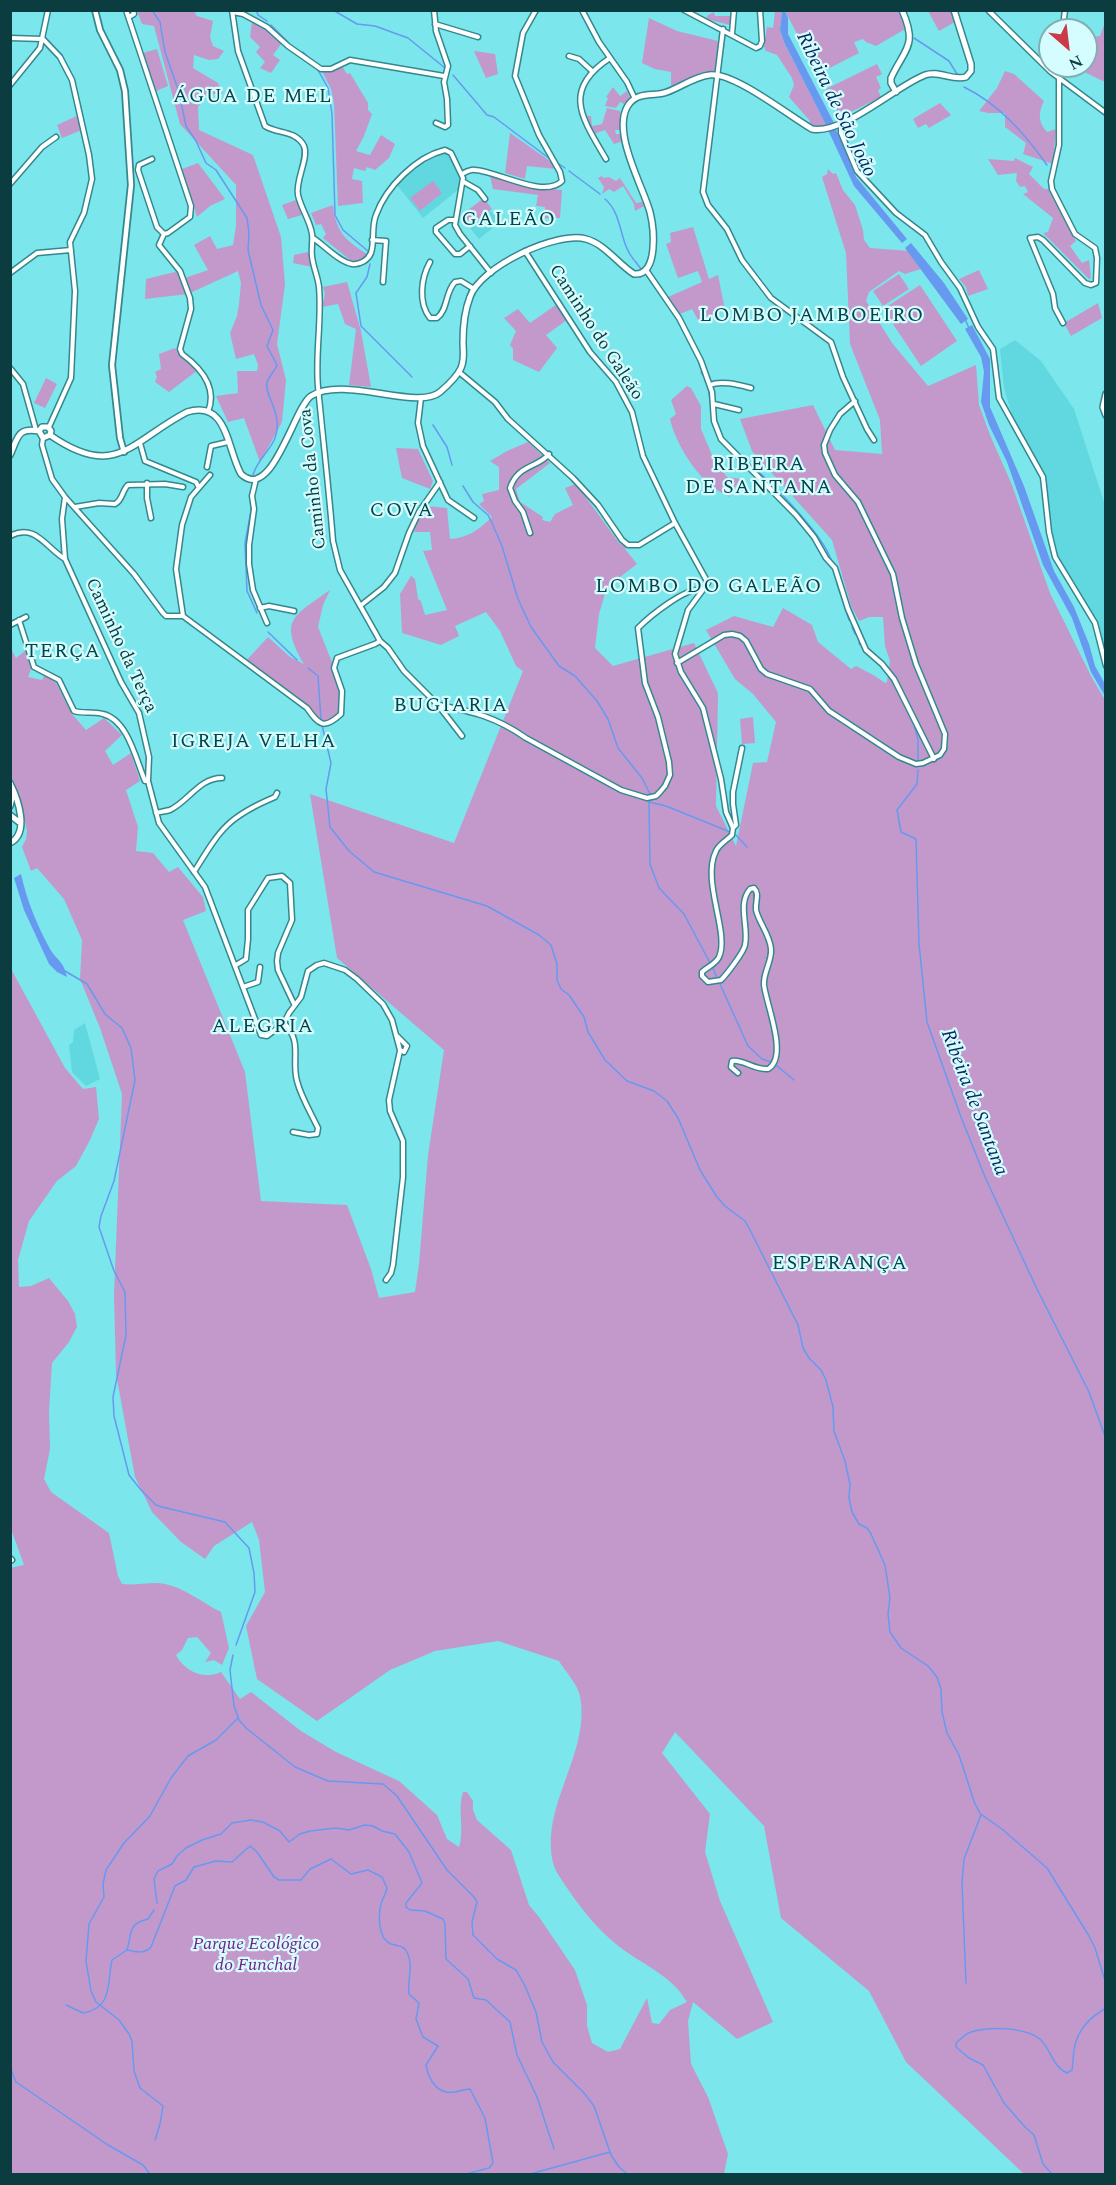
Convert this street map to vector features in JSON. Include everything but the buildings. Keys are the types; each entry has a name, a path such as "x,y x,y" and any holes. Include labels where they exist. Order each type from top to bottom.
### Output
{"main road":[{"path":"896,92 891,84 891,78 908,47 911,36 909,24 902,10"},
{"path":"50,435 92,456 106,457 124,452 187,412 196,410 208,412 219,419 239,470 245,478 256,478 266,472 282,451 300,407 308,398 319,392 350,389 428,398 440,392 459,372 464,359 463,337 468,303 474,289 504,262 543,243 583,238 593,242 634,274 644,272 652,258 651,219 630,160 624,120 626,110 635,99 646,94 663,93 700,77 717,75 738,82 812,129 820,130 858,115 923,75 940,73 962,78 970,73 971,64 954,10"},
{"path":"1106,394 1103,407 1106,415"},
{"path":"10,455 20,434 25,430 49,427 50,435"},
{"path":"38,430 43,438 50,435"},
{"path":"10,806 13,800 12,786"},
{"path":"11,843 20,836 20,814 12,786"},
{"path":"10,815 20,824"}],"street":[{"path":"10,85 35,55 43,39 48,10"},
{"path":"95,10 100,30 120,70 125,91 131,185 111,365 120,438 124,452"},
{"path":"126,10 191,206 190,217 164,234 159,245 180,271 191,303 180,349 209,382 211,403 208,412"},
{"path":"129,17 134,14 133,10"},
{"path":"434,10 435,24 448,66 444,76 448,125 445,127 436,123"},
{"path":"462,174 475,170 536,186 555,186 562,182 560,172 539,135 515,76 523,33 536,10"},
{"path":"582,10 635,99"},
{"path":"684,10 723,29 754,48 760,46 760,10"},
{"path":"732,34 734,10"},
{"path":"988,10 1059,79 1106,113"},
{"path":"1064,18 1065,10"},
{"path":"232,11 243,14 267,27 305,59 321,69 331,69 350,60 444,76"},
{"name":"Caminho da Cova","path":"232,11 238,51 265,126 287,133 303,145 305,152 297,189 313,237 312,256 319,285 317,346 319,392 337,561 380,641 388,648 404,671 438,705 462,736"},
{"path":"435,24 478,37"},
{"path":"723,29 702,185 705,197 727,229 742,260 771,298 831,342 870,436 874,440"},
{"path":"10,38 43,39 60,57 72,81 91,169 92,179 86,206 70,241 75,291 71,378 49,427"},
{"path":"569,56 579,59 592,71"},
{"path":"606,159 585,123 582,110 582,87 592,71 610,58"},
{"path":"1059,79 1059,145 1051,181 1052,189 1075,234 1095,248 1097,258 1096,283 1091,285 1085,283 1043,240 1030,237 1053,294 1055,308 1063,323"},
{"path":"838,124 857,171 896,213 925,235 960,288 978,327 993,349 999,398 1043,477 1049,532 1055,557 1094,620 1100,646 1104,651 1106,666"},
{"path":"10,184 42,147 56,138"},
{"path":"313,237 346,261 359,263 369,256 376,215 387,192 413,166 442,150 447,150 462,174 464,182 455,220 457,229 491,273"},
{"path":"152,159 139,165 138,170 155,223 164,234"},
{"path":"464,182 478,189 485,199"},
{"path":"455,220 446,221 436,228 436,234 455,254 460,254 470,246"},
{"path":"372,243 386,242 383,282"},
{"path":"10,273 37,254 71,250"},
{"name":"Caminho do Galeão","path":"525,251 590,352 616,382 632,412 644,456 675,523 708,583 702,590"},
{"path":"430,262 422,283 423,303 430,318 437,318 442,314 454,282 461,281 474,289"},
{"path":"644,272 686,331 710,385 714,404 714,421 721,439 796,515 814,537 826,558 836,568 848,609 866,650 894,679 934,759"},
{"path":"1053,316 1055,308"},
{"path":"10,368 22,384 38,430"},
{"path":"459,372 495,402 508,419 549,454 584,490 628,545 639,545 675,523"},
{"path":"710,385 725,383 751,388"},
{"path":"421,398 418,423 423,446 449,501 474,518"},
{"path":"677,663 724,635 740,636 746,641 761,669 767,674 810,689 829,711 899,757 916,764 923,764 934,759 944,749 945,734 916,664 902,618 893,574 858,502 835,475 825,453 824,445 830,430 840,414 855,401"},
{"path":"714,404 739,410"},
{"path":"43,438 42,445 48,470 65,498 134,574 163,613 173,616 183,615 307,708 316,721 323,724 333,721 341,714 342,691 334,668 335,660 342,654 375,645 380,641"},
{"path":"207,467 212,446 228,442"},
{"path":"140,443 143,459 148,463 196,483 198,487"},
{"path":"530,533 523,512 510,488 514,478 529,465 545,459 549,454"},
{"path":"183,615 176,569 182,525 191,497 210,475"},
{"path":"256,478 252,496 254,509 249,556 253,590 267,623"},
{"path":"360,606 384,587 395,573 409,532 419,512 440,482"},
{"path":"74,507 99,503 115,504 120,500 128,485 147,483 183,487"},
{"path":"147,483 151,518"},
{"name":"Caminho da Terça","path":"65,498 62,519 65,559 122,681 140,713 149,757 148,781 163,831 205,886 261,1035 267,1036 284,1023"},
{"path":"10,536 32,532 65,559"},
{"path":"438,705 483,714 621,790 649,798 656,796 665,786 670,775 669,762 661,727 645,683 638,628 651,615 693,589 702,590 685,616 675,648 677,663 703,708 721,779 726,812 733,828"},
{"path":"260,608 269,606 294,611"},
{"path":"10,625 26,617"},
{"path":"19,620 34,667 59,680 74,711 102,713 118,724 125,733 144,779 148,781"},
{"path":"738,1073 731,1066 732,1061 738,1060 754,1069 768,1069 774,1064 777,1055 772,1014 764,983 771,948 757,913 757,894 754,888 750,889 745,896 746,943 743,951 721,980 713,983 704,980 702,976 702,972 716,962 721,949 712,895 713,858 717,848 732,834 736,825 733,792 742,748"},
{"path":"156,813 171,809 200,785 222,778"},
{"path":"194,873 224,827 246,810 275,797 277,793"},
{"path":"236,965 246,959 250,906 268,878 282,876 290,883 292,920 278,953 277,961 278,970 294,1004"},
{"path":"293,1132 309,1136 317,1134 318,1128 297,1080 296,1044 291,1030 284,1023 294,1004 301,997 308,970 317,964 331,965 345,970 383,1004 392,1020 400,1050 389,1100 390,1111 403,1141 403,1177 393,1265 386,1280"},
{"path":"243,987 258,982 260,967"},
{"path":"397,1036 407,1046 404,1052 400,1050"}],"shaded area":[{"path":"782,11 785,11 788,18 788,34 834,123 826,125 784,42 780,30"},
{"path":"835,127 856,177 907,239 902,243 854,186 828,130"},
{"path":"445,151 460,174 459,189 423,218 397,185 405,175"},
{"path":"491,211 500,222 479,239 470,228"},
{"path":"911,243 944,283 968,319 961,324 905,248"},
{"path":"972,325 990,359 990,407 1024,486 1054,571 1074,607 1095,666 1105,684 1105,696 1091,672 1072,618 1043,565 1007,462 989,425 981,402 984,372 981,357 965,329"},
{"path":"1015,340 1041,361 1074,409 1105,505 1105,668 1092,612 1056,560 1048,533 1047,496 1031,452 1013,418 1004,388 1000,349"},
{"path":"21,874 37,922 50,949 64,967 67,977 57,972 49,964 24,910 14,878"},
{"path":"85,1023 100,1079 86,1086 72,1072 69,1045 73,1042 74,1030"}],"green space":[{"path":"137,11 194,11 197,16 213,21 210,37 213,46 224,51 218,59 209,60 194,55 193,68 218,83 223,94 207,94 198,107 199,130 253,155 281,237 285,284 277,344 286,380 282,422 260,462 244,418 228,422 216,396 238,393 237,371 257,371 258,365 254,354 236,359 230,333 239,304 241,283 238,271 188,294 145,299 146,279 179,271 182,279 208,270 194,245 210,236 217,249 233,245 236,226 236,185 180,124 154,26 142,24"},
{"path":"775,11 782,11 780,30 784,42 826,125 816,128 809,124 810,121 789,97 794,85 792,78 777,55 766,51 764,47 767,27 773,28"},
{"path":"785,11 898,11 907,28 876,46 863,39 854,42 859,53 818,74"},
{"path":"928,11 952,11 955,22 939,31"},
{"path":"714,12 715,16 731,16 730,25 706,19"},
{"path":"649,18 677,31 718,41 716,70 699,74 671,88 671,72 655,69 642,63"},
{"path":"252,22 266,29 281,44 273,55 280,60 271,73 260,68 265,62 256,52 260,47 250,37"},
{"path":"1104,25 1106,26 1105,82 1097,78 1098,36"},
{"path":"157,49 168,86 156,91 143,53"},
{"path":"474,51 495,54 498,74 486,78"},
{"path":"877,64 882,74 876,77 881,88 878,90 881,97 841,117 826,89"},
{"path":"342,66 347,74 350,73 372,114 356,151 370,155 381,135 395,144 389,158 375,170 367,167 365,171 354,168 352,179 362,181 363,203 338,206 334,103 331,89 322,71 332,71"},
{"path":"1005,71 1014,74 1044,101 1040,113 1042,125 1047,132 1056,129 1053,164 1023,154 1026,143 1005,127 1005,113 979,111 997,88"},
{"path":"613,87 620,96 627,91 631,100 624,104 620,102 616,108 605,106 608,98 606,97"},
{"path":"940,103 951,115 929,128 926,124 918,128 913,119"},
{"path":"607,108 620,111 622,130 615,130 616,134 622,134 623,141 614,144 605,130 594,134 584,116 591,116 592,126 602,124"},
{"path":"79,115 82,130 62,138 57,125"},
{"path":"510,133 554,164 557,169 527,166 525,179 505,173"},
{"path":"1015,158 1033,167 1029,174 1044,189 1048,189 1076,241 1070,246 1082,263 1089,260 1091,278 1089,279 1043,233 1048,232 1053,218 1023,194 1028,192 1025,186 1020,187 1016,181 1017,173 998,175 988,159 1014,161"},
{"path":"198,163 225,199 210,206 197,217 182,169"},
{"name":"Parque Ecológico do Funchal","path":"828,169 833,174 836,173 843,190 855,205 864,240 870,248 909,251 921,269 905,274 899,271 869,292 866,301 892,343 928,386 976,365 979,405 1012,485 1050,593 1105,700 1105,2174 1024,2174 906,2062 869,1991 781,1918 764,1826 675,1732 662,1753 710,1814 705,1852 720,1901 773,2022 737,2039 693,2002 688,2021 691,2064 708,2097 728,2154 724,2174 11,2174 10,1568 24,1565 10,1526 10,967 65,1068 83,1089 96,1087 99,1119 76,1166 57,1181 29,1221 18,1260 19,1287 31,1286 49,1278 68,1301 75,1314 77,1327 69,1342 52,1363 49,1411 50,1449 44,1479 51,1492 109,1533 118,1576 122,1584 160,1583 172,1586 221,1612 229,1648 222,1665 214,1660 205,1662 211,1653 197,1637 188,1638 182,1650 176,1655 184,1666 202,1675 221,1672 240,1699 251,1692 301,1731 336,1752 399,1781 437,1815 447,1839 459,1847 461,1799 463,1792 467,1792 473,1801 473,1810 477,1820 511,1850 529,1905 575,1970 587,2005 587,2026 592,2043 608,2052 620,2049 647,1998 652,2023 659,2024 670,2010 687,2002 668,1980 618,1946 600,1930 577,1902 554,1866 551,1844 553,1823 578,1739 581,1718 579,1692 559,1661 498,1641 435,1651 390,1670 317,1721 257,1679 246,1626 265,1592 259,1540 252,1522 214,1546 205,1559 181,1542 152,1512 135,1477 116,1374 114,1295 122,1094 100,1028 80,979 82,940 64,899 37,868 31,871 22,847 27,831 19,796 11,776 11,649 16,658 25,651 32,667 28,677 42,680 45,674 55,681 72,714 86,730 104,718 122,735 105,751 113,765 131,753 140,781 126,790 138,827 136,851 153,853 169,872 178,867 203,897 206,911 183,920 245,1072 261,1201 347,1205 371,1269 379,1298 415,1292 428,1155 444,1050 337,958 310,794 454,843 523,671 516,666 500,631 486,612 455,626 459,636 441,645 402,633 400,594 411,576 415,579 418,599 421,601 425,615 447,610 423,551 432,550 430,532 414,532 420,514 426,506 447,508 450,539 468,535 478,529 492,517 479,504 484,501 482,494 499,490 499,467 490,461 528,442 550,463 516,489 520,502 543,517 542,520 550,522 555,514 573,505 565,488 576,484 637,564 607,587 599,614 595,648 613,666 694,643 718,693 716,806 736,846 753,763 767,762 776,722 753,694 735,679 706,630 734,616 773,627 783,608 812,625 818,642 851,669 856,666 885,683 887,682 890,661 885,646 883,617 869,617 859,621 851,606 832,540 752,451 740,419 813,405 835,450 882,454 880,420 850,344 846,253 822,177 827,174"},
{"path":"490,176 539,188 562,190 560,218 545,218 545,207 536,206 538,195 493,189"},
{"path":"602,176 616,181 620,178 636,203 642,202 644,206 635,211 634,204 623,186 614,192 609,189 602,194 604,187 598,178"},
{"path":"433,181 442,193 420,211 410,198"},
{"path":"484,198 492,209 468,227 460,216"},
{"path":"296,200 302,215 288,219 282,205"},
{"path":"333,205 339,229 347,239 367,254 362,260 350,260 323,238 326,234 321,224 316,225 311,213"},
{"path":"693,227 709,279 718,275 725,310 698,320 692,309 680,314 668,297 702,282 698,271 678,278 666,244 671,242 670,233"},
{"path":"308,252 312,267 293,263 294,255"},
{"path":"979,270 988,289 968,296 966,287 959,279"},
{"path":"899,274 909,289 883,306 873,291"},
{"path":"347,282 361,331 371,387 349,385 356,329 345,324 338,304 322,307 325,294 323,287"},
{"path":"920,285 957,341 921,366 883,309"},
{"path":"1098,303 1102,318 1071,336 1064,323"},
{"path":"557,304 567,320 546,335 557,348 539,372 513,360 513,349 510,345 516,331 504,318 518,309 530,323"},
{"path":"175,348 198,370 169,392 155,382 157,377 155,372 161,369 159,354"},
{"path":"46,378 57,384 45,408 34,403"},
{"path":"687,386 691,388 701,406 701,429 715,462 727,477 740,479 729,497 709,484 696,471 672,427 670,419 676,414 671,400"},
{"path":"396,448 418,449 433,481 430,489 402,478"},
{"path":"330,590 323,605 318,627 341,685 341,714 333,721 323,724 307,708 244,663 268,637 290,657 304,664 296,649 291,628 299,613"},
{"path":"753,717 755,743 742,744 740,719"}],"waterway":[{"path":"152,10 160,22 165,52 179,92 186,126 206,163 216,170 247,218 248,250 261,305 273,330 267,346 277,365 267,382 267,387 277,421 277,429 273,443 257,465 253,475"},
{"path":"256,10 258,15 267,21"},
{"name":"Ribeira de Santana","path":"333,10 357,24 375,26 408,38 445,68"},
{"path":"271,25 288,42"},
{"path":"914,38 949,61 957,74"},
{"path":"303,52 308,57"},
{"path":"318,70 328,88 332,114 335,215 343,230 369,252"},
{"name":"Ribeira de Santana","path":"453,75 487,115 494,117 550,159"},
{"path":"964,87 1000,111 1030,142 1047,165"},
{"name":"Ribeira de Santana","path":"559,164 565,168"},
{"name":"Ribeira de Santana","path":"569,171 600,194"},
{"name":"Ribeira de Santana","path":"605,199 615,212 629,253 634,260"},
{"name":"Ribeira de Santana","path":"635,261 641,269"},
{"path":"370,264 367,277 356,293 361,326 412,377"},
{"name":"Ribeira de Santana","path":"647,276 652,283"},
{"path":"965,319 969,328"},
{"name":"Ribeira de Santana","path":"684,332 689,342"},
{"name":"Ribeira de Santana","path":"705,380 707,385"},
{"name":"Ribeira de Santana","path":"708,387 712,412"},
{"name":"Ribeira de Santana","path":"716,419 723,438"},
{"path":"433,425 447,447 452,465"},
{"name":"Ribeira de Santana","path":"724,439 740,456"},
{"name":"Ribeira de Santana","path":"746,462 794,507 818,537 831,560"},
{"path":"463,486 473,502 488,515 492,523 502,546 518,599 531,627 559,666 575,676 597,701 608,719 618,748 642,778 650,794"},
{"path":"251,494 251,511 245,543 247,591 257,613"},
{"name":"Ribeira de Santana","path":"837,584 849,620"},
{"name":"Ribeira de Santana","path":"852,627 855,634"},
{"path":"268,632 297,660"},
{"path":"308,668 318,676 321,720"},
{"name":"Ribeira de Santana","path":"886,672 895,686"},
{"name":"Ribeira de Santana","path":"913,720 918,740 918,760"},
{"path":"322,725 331,763 326,789 330,827 349,851 374,872 487,906 539,935 551,945 557,964 557,980 561,989 569,995 584,1017 588,1032 605,1060 627,1081 654,1091 667,1101 678,1118 700,1170 717,1197 745,1221 749,1228 798,1325 803,1348 826,1380 833,1407 834,1431 845,1461 850,1484 849,1498 852,1512 859,1524 867,1528 871,1534 885,1565 890,1598 888,1613 890,1632 901,1648 928,1666 937,1677 941,1689 942,1712 947,1733 959,1755 975,1804 981,1815 964,1859 962,1883 966,1983"},
{"name":"Ribeira de Santana","path":"918,770 917,784 897,810 901,832 916,839 919,944 927,1022 985,1177 1036,1287 1089,1392 1106,1439"},
{"path":"649,801 650,864 659,888 684,914 710,963"},
{"path":"649,802 666,806 730,832"},
{"path":"736,835 747,847"},
{"path":"713,968 717,978"},
{"path":"65,971 87,984 105,1014 122,1028 131,1048 135,1080 114,1181 99,1227 114,1271 125,1292 126,1335 113,1397 114,1416 129,1475 156,1505 225,1522 249,1548 255,1592 236,1645"},
{"path":"720,984 748,1046 762,1059 771,1062"},
{"path":"777,1066 794,1080"},
{"path":"233,1655 230,1670 234,1706 239,1720 246,1728 295,1767 328,1781 383,1784 397,1796 447,1870 474,1897 477,1902 472,1922 473,1935 497,1959 516,1970 536,2012 542,2042 553,2062 594,2106 611,2155 627,2174"},
{"path":"155,2140 163,2106 140,2088 134,2071 132,2041 129,2034 119,2020 96,2002 91,1991 86,1961 89,1924 104,1897 103,1884 106,1870 124,1843 150,1816 171,1778 188,1756 216,1740 238,1718"},
{"path":"982,1815 1047,1868 1089,1936 1106,1984"},
{"path":"157,1903 154,1879 158,1871 172,1864 186,1848 221,1834 232,1823 251,1820 263,1822 280,1831 289,1842 300,1834 310,1831 336,1828 349,1830 365,1825 395,1834 409,1852 422,1883 406,1903 406,1907 410,1910 425,1911 443,1919 446,1959 468,1979 474,1998 486,2000 510,2022 517,2055 537,2097 554,2149"},
{"path":"127,1950 143,1952 151,1947 175,1886 186,1880 194,1867 216,1861 232,1862 250,1846 257,1852 274,1877 279,1880 301,1880 310,1869 331,1859 351,1874 368,1870 382,1877 387,1888 380,1912 381,1931 386,1941 402,1947 407,1952 410,1962 409,1994 419,2003 416,2019 423,2037 438,2046 426,2065 429,2076 435,2086 444,2091 455,2092 470,2089 485,2118 493,2163 489,2168 466,2174"},
{"path":"66,2005 83,2013 99,2006 109,1986 112,1960 127,1950 133,1927 148,1919 154,1910"},
{"path":"1052,2174 1043,2164 1034,2135 1004,2103 983,2065 969,2058 956,2047 956,2043 967,2034 979,2030 997,2028 1026,2032 1041,2040 1058,2067 1067,2073 1072,2070 1078,2036 1089,2020 1106,2008"},
{"path":"10,2067 16,2082 108,2145 143,2165 150,2174"},
{"path":"530,2174 610,2152"}],"district":[{"name":"ÁGUA DE MEL","path":"253,98"},
{"name":"GALEÃO","path":"509,221"},
{"name":"LOMBO JAMBOEIRO","path":"812,317"},
{"name":"RIBEIRA DE SANTANA","path":"759,478"},
{"name":"COVA","path":"402,512"},
{"name":"LOMBO DO GALEÃO","path":"709,588"},
{"name":"TERÇA","path":"63,653"},
{"name":"BUGIARIA","path":"451,707"},
{"name":"IGREJA VELHA","path":"254,743"},
{"name":"ALEGRIA","path":"263,1028"},
{"name":"ESPERANÇA","path":"840,1265"}],"water label":[{"name":"Ribeira de São João","path":"835,105"}]}
